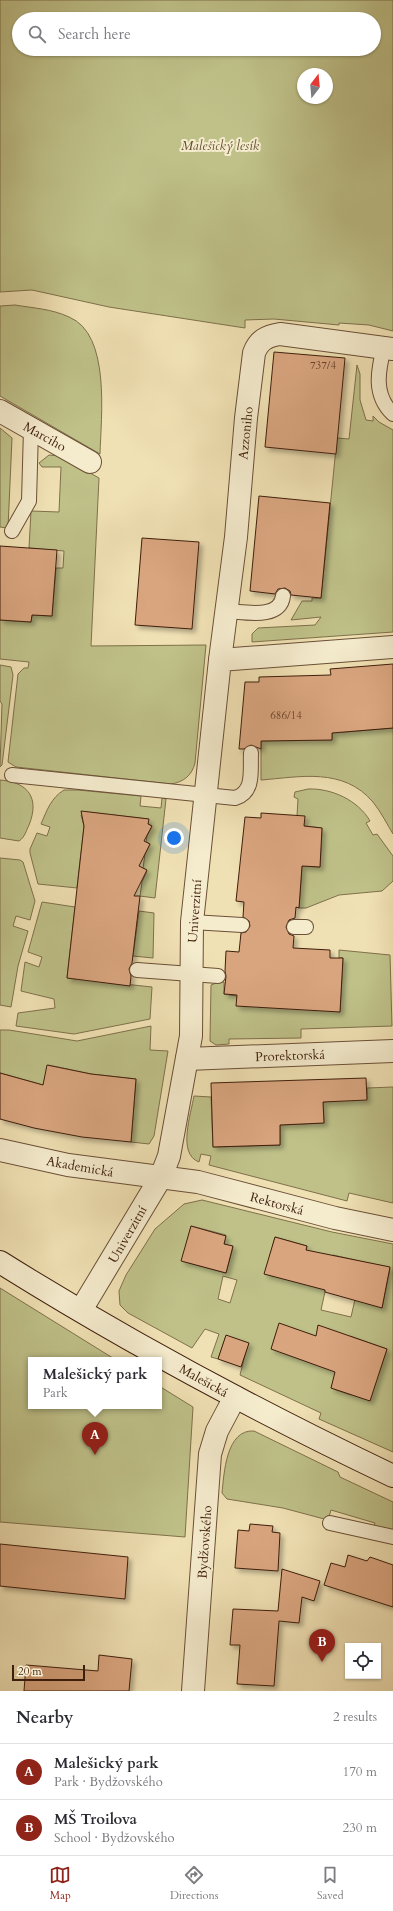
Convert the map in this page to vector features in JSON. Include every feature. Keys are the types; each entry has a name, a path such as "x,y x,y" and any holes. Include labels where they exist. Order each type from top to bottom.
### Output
{"street":[{"name":"Azzoniho","path":"220,660 227,611 246,418 254,353 257,346 262,340 270,336 280,334 389,348"},
{"name":"Marciho","path":"0,411 90,462"},
{"path":"220,660 393,647"},
{"name":"Univerzitní","path":"81,1310 161,1177 169,1156 188,1059 193,1020 192,922 220,660"},
{"name":"Prorektorská","path":"188,1059 393,1051"},
{"name":"Akademická","path":"0,1150 68,1164 161,1177"},
{"name":"Rektorská","path":"161,1177 198,1182 335,1218 393,1230"},
{"name":"Malešická","path":"0,1262 235,1398 393,1476"},
{"name":"Bydžovského","path":"193,1691 210,1454 217,1431 235,1398"}],"lane":[{"path":"389,348 380,364 378,382 381,396 387,409 393,414"},
{"path":"12,531 28,501 31,429"},
{"path":"227,611 258,613 274,611 281,604 283,596"},
{"path":"12,775 235,798 247,792 249,787 251,753"},
{"path":"192,922 242,925"},
{"path":"137,970 218,976"},
{"path":"330,1523 393,1537"}],"green space":[{"name":"Malešický lesík","path":"0,0 393,0 393,331 369,325 339,323 339,325 274,319 245,320 245,328 109,307 32,290 0,292"},
{"path":"15,305 49,310 63,314 82,326 92,340 98,358 101,378 102,399 100,454 0,396 0,306"},
{"path":"357,365 360,374 360,400 366,420 373,421 373,416 379,422 393,430 393,632 252,642 252,634 258,628 315,625 321,617 291,620 302,601 312,601 312,598 321,598 337,438 349,439"},
{"path":"0,428 12,438 8,528 0,527"},
{"path":"49,455 60,456 99,478 91,646 206,645 195,763 190,774 180,782 171,784 16,767 8,762 18,674 24,668 28,668 29,662 0,659 0,620 31,622 32,615 52,616 56,568 63,568 64,551 29,548 31,511 59,512 61,467 42,467 39,463"},
{"path":"0,665 11,667 13,675 2,765 0,767 2,704 0,701"},
{"path":"393,728 393,834 373,802 361,791 348,783 335,779 306,776 261,780 261,741 332,740 332,733"},
{"path":"0,780 18,784 29,793 32,799 33,807 29,825 23,838 19,841 0,838"},
{"path":"308,789 317,789 335,793 351,801 365,814 370,821 366,823 373,835 377,834 393,856 393,881 382,891 339,895 306,908 299,908 302,866 320,867 322,828 304,826 297,816 298,799 294,797 295,792"},
{"path":"64,790 141,796 140,806 161,808 162,798 166,799 155,898 140,896 142,882 147,871 143,868 145,854 150,844 146,842 147,836 152,826 148,824 148,819 86,812 81,815 84,826 77,888 38,884 30,849 37,833 47,836 50,827 41,824 47,809 56,797"},
{"path":"0,858 20,860 23,862 35,901 30,920 16,916 13,926 28,931 18,966 11,1007 0,1005"},
{"path":"42,902 75,907 67,978 152,987 150,1019 74,1034 16,1026 18,1013 55,1008 54,999 21,991 25,962 39,967 42,957 28,952"},
{"path":"139,911 154,913 153,958 133,956"},
{"path":"339,950 390,955 392,1026 301,1029 301,1038 229,1039 229,1044 216,1045 210,1041 211,985 219,982 224,982 224,994 340,1012 343,958 339,958"},
{"path":"151,1026 150,1050 168,1051 154,1136 149,1144 131,1142 136,1079 91,1074 48,1065 43,1085 0,1073 0,1030 9,1030 77,1041"},
{"path":"393,1087 393,1203 349,1193 347,1201 209,1165 211,1156 201,1154 199,1162 192,1158 189,1151 187,1133 194,1096 211,1097 213,1147 280,1145 280,1125 324,1123 323,1102 367,1099 367,1088"},
{"path":"202,1200 332,1232 393,1244 393,1452 319,1419 321,1413 240,1375 248,1343 226,1336 218,1359 211,1357 219,1334 205,1329 192,1348 128,1313 120,1305 119,1291 126,1275 155,1229 184,1204","holes":["191,1226 226,1235 224,1244 233,1247 226,1273 182,1261","275,1237 307,1246 298,1282 265,1274","333,1255 390,1268 382,1308 356,1295 351,1317 321,1310","223,1276 237,1280 230,1303 218,1299","350,1336 387,1349 379,1373 366,1369 351,1395 331,1388"]},
{"path":"0,1288 111,1357 28,1357 28,1409 162,1409 162,1388 193,1407 185,1537 0,1522"},
{"path":"254,1431 338,1472 340,1477 393,1502 393,1533 373,1529 375,1523 331,1510 328,1520 283,1508 227,1499 222,1493 228,1454 237,1437 245,1432"}],"building":[{"path":"274,352 345,358 336,454 265,447"},
{"path":"259,496 330,503 321,598 291,595 290,591 285,588 278,589 275,594 250,591"},
{"path":"142,538 199,542 192,629 135,625"},
{"path":"0,546 57,550 52,616 32,615 31,622 0,620"},
{"path":"393,664 393,728 332,733 332,740 261,741 261,749 251,745 244,749 239,749 245,682 259,682 259,677 331,675 330,669"},
{"path":"81,811 149,819 148,824 152,826 144,841 150,844 139,866 147,870 134,896 140,896 132,963 129,969 131,976 130,986 67,978 84,826"},
{"path":"261,813 305,816 304,826 322,828 320,867 302,866 299,908 296,907 295,918 289,920 286,927 289,934 294,936 293,948 330,950 330,958 343,958 340,1012 236,1006 237,995 224,994 226,951 239,952 241,933 246,932 250,926 249,921 243,917 244,902 236,901 245,817 261,818"},
{"path":"47,1065 91,1074 136,1079 131,1142 82,1137 34,1128 0,1119 0,1073 43,1085"},
{"path":"366,1078 367,1100 323,1102 324,1123 280,1125 280,1145 213,1147 211,1083"},
{"path":"191,1226 226,1236 224,1244 233,1246 226,1273 181,1261"},
{"path":"275,1237 307,1246 306,1250 390,1267 382,1308 325,1292 325,1290 264,1274"},
{"path":"279,1323 316,1336 318,1325 387,1349 370,1401 331,1388 335,1372 271,1349"},
{"path":"226,1335 249,1343 241,1367 218,1359"},
{"path":"250,1524 273,1526 272,1532 280,1533 278,1571 235,1568 238,1530 249,1531"},
{"path":"0,1544 128,1557 125,1599 0,1586"},
{"path":"348,1555 367,1561 370,1557 393,1565 393,1607 324,1585 331,1563 345,1567"},
{"path":"282,1569 320,1581 314,1601 302,1597 299,1623 279,1621 274,1686 237,1684 240,1645 230,1645 233,1609 278,1611"},
{"path":"99,1655 132,1659 129,1691 24,1691 26,1665 98,1671"}],"place":[{"name":"Malešický park","path":"95,1455"},
{"name":"MŠ Troilova","path":"322,1662"}]}
